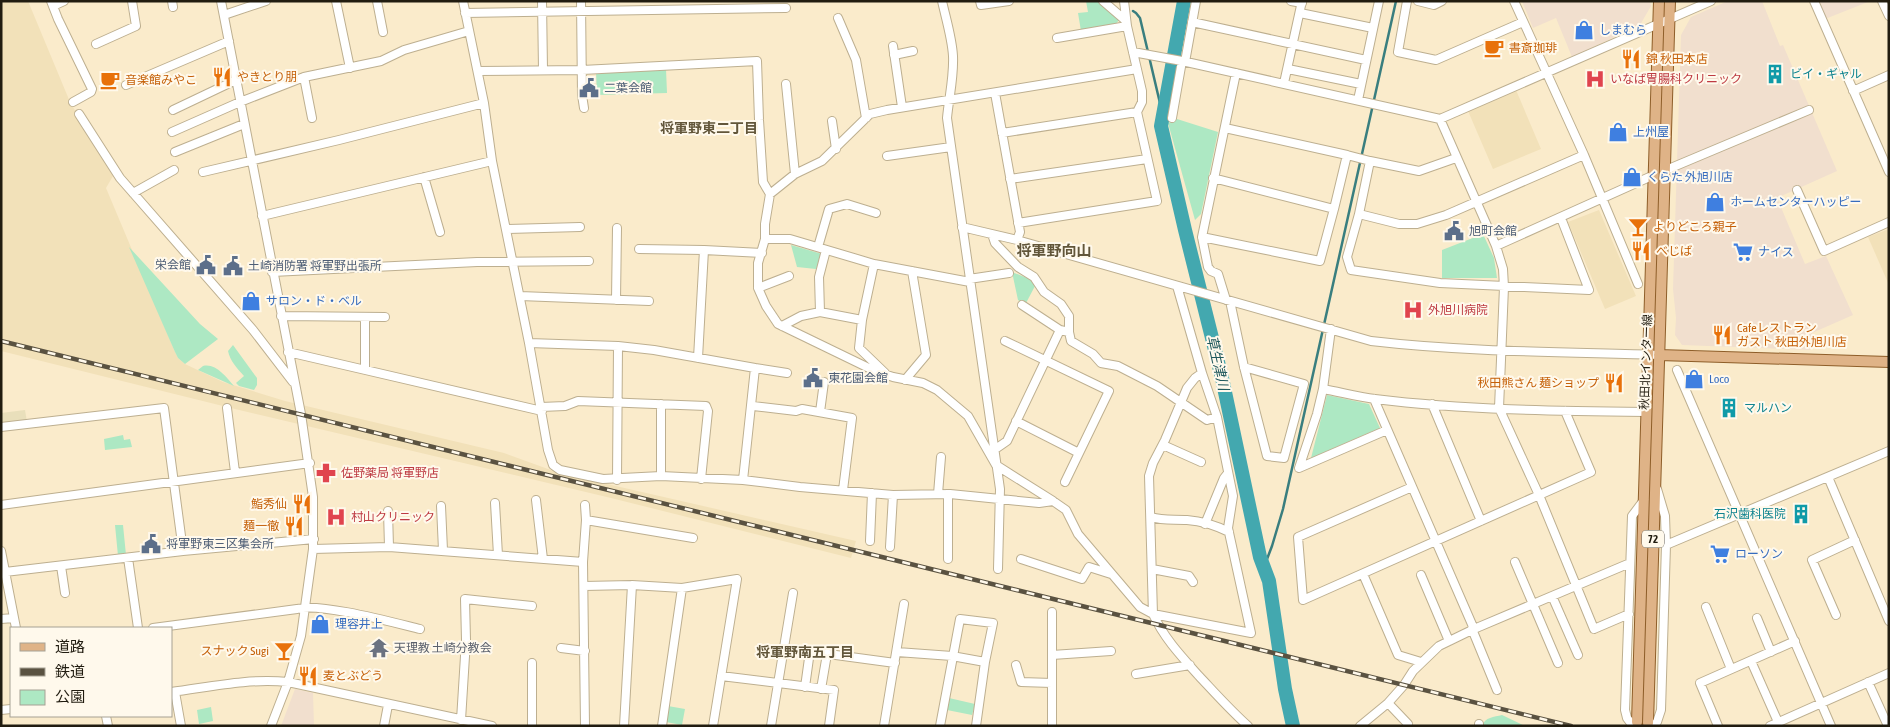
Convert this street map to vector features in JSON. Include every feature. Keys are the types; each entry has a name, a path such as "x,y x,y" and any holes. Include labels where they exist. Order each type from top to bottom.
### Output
{"main road":[{"name":"秋田北インター線","path":"1650,724 1654,514 1654,175 1659,1"},
{"name":"秋田北インター線","path":"1635,724 1646,412 1653,354 1666,170 1670,1"},
{"path":"1653,354 1889,362"}],"street":[{"path":"64,1 52,4 92,89 91,92 73,102"},
{"path":"96,44 136,26 132,1"},
{"path":"221,1 310,463 314,504 313,549 301,636 288,682 271,726"},
{"path":"224,14 266,1"},
{"path":"336,1 350,68"},
{"path":"377,1 383,32"},
{"path":"463,1 484,103 492,161 530,343 548,450 553,465 560,470 579,475 617,480 661,476 743,480 893,495 948,494 1040,503 1053,501"},
{"path":"542,1 542,70"},
{"path":"581,1 584,108"},
{"path":"942,1 953,54 952,84 948,100 951,147 1000,499 998,569"},
{"path":"980,1 981,5 1009,1"},
{"path":"1103,1 1126,23"},
{"path":"1018,223 1157,201 1137,112 1142,102 1142,91 1138,69 1132,52 1123,1"},
{"path":"1172,118 1182,61 1196,1"},
{"path":"1284,83 1302,2 1290,1"},
{"path":"1358,100 1379,1"},
{"path":"1407,1 1398,52 1436,60 1523,22"},
{"path":"1418,1 1434,5 1442,1"},
{"path":"1514,1 1584,155 1638,284"},
{"path":"1132,52 1182,61 1440,118 1546,74 1711,1"},
{"path":"1814,1 1889,172"},
{"path":"1882,1 1889,16"},
{"path":"465,13 786,8"},
{"path":"1300,13 1373,28"},
{"path":"838,18 856,60 866,118"},
{"path":"1192,22 1366,60"},
{"path":"1056,38 1126,23"},
{"path":"172,132 240,102 304,77 381,61 404,50 469,30"},
{"path":"126,85 229,41"},
{"path":"893,46 902,107"},
{"path":"894,55 913,52"},
{"path":"478,71 582,70 757,61 763,182 770,194 765,224 765,238 758,263 758,288 766,306 778,324 875,371 922,383 937,390 968,416 996,465 1066,510 1078,534 1140,607 1152,614 1251,633 1229,532 1233,496 1217,417 1202,374 1181,288"},
{"path":"770,194 795,174 822,161 870,114 902,107 1138,69"},
{"path":"1288,69 1361,84"},
{"path":"1236,73 1202,237 1208,267 1211,271 1218,274 1227,300 1244,367 1267,456 1284,458 1304,384 1244,367"},
{"path":"1853,91 1889,75"},
{"path":"304,77 312,118"},
{"path":"173,110 236,80"},
{"path":"786,84 795,174"},
{"path":"995,92 1020,232 1016,240"},
{"path":"202,172 484,103"},
{"path":"1666,170 1809,110"},
{"path":"1002,133 1137,112"},
{"path":"79,114 110,164 133,193 253,330 294,384"},
{"path":"1440,118 1496,246 1503,269 1499,408 1594,629 1629,614"},
{"path":"832,121 836,149"},
{"path":"175,152 244,124"},
{"path":"1224,128 1419,171 1456,158"},
{"path":"887,156 951,147"},
{"path":"1202,237 1320,261 1347,155"},
{"path":"1359,214 1399,224 1417,224 1446,215 1584,155"},
{"path":"1010,179 1147,158"},
{"path":"262,216 492,161"},
{"path":"1368,161 1359,214 1348,257 1351,270 1440,284 1589,290 1561,218"},
{"path":"133,193 174,170"},
{"path":"1496,246 1654,175"},
{"path":"424,178 440,232"},
{"path":"1213,178 1334,209"},
{"path":"1797,190 1824,251 1889,222"},
{"path":"820,312 819,277 829,209 847,204 876,213"},
{"path":"506,229 580,227"},
{"path":"962,227 1016,240 1181,288 1380,342 1424,347 1653,354"},
{"path":"616,300 617,228"},
{"path":"992,234 995,244 1015,264 1034,278 1044,292 1061,304 1069,316 1071,341 1093,354 1101,363 1118,366 1157,386 1207,420 1217,417"},
{"path":"765,238 790,239 874,264 969,280 1009,273"},
{"path":"640,249 762,253"},
{"path":"698,358 704,250"},
{"path":"272,272 513,262 588,261"},
{"path":"874,264 862,320 859,348 887,374"},
{"path":"905,380 926,355 912,271"},
{"path":"758,288 789,276"},
{"path":"520,296 649,301"},
{"path":"1022,305 1060,330 1069,332"},
{"path":"782,326 801,316 820,312 862,320"},
{"path":"281,316 385,317"},
{"path":"365,317 365,370"},
{"path":"1330,328 1323,389 1317,414 1299,468 1387,430"},
{"path":"994,450 1007,441 1060,330"},
{"path":"1005,341 1109,391 1065,482"},
{"path":"530,343 618,346 786,373"},
{"path":"617,480 618,346"},
{"path":"288,352 542,409 565,406 578,401 706,406 708,411 701,479"},
{"path":"743,480 755,368"},
{"path":"1677,370 1831,726"},
{"path":"1202,374 1195,378 1187,388 1163,445 1153,463 1150,476 1152,614 1162,633 1232,711 1248,726"},
{"path":"820,412 824,382"},
{"path":"1323,389 1374,399 1432,404 1565,411 1646,412"},
{"path":"1374,399 1473,629 1497,690"},
{"path":"661,404 661,476"},
{"path":"1432,404 1481,521"},
{"path":"752,406 796,411 802,409 852,418 843,490"},
{"path":"1,427 164,408 183,551"},
{"path":"227,408 235,472"},
{"path":"1412,487 1298,537 1302,600 1591,472 1565,411"},
{"path":"1016,421 1079,453"},
{"path":"1163,445 1201,462"},
{"path":"1666,546 1889,451"},
{"path":"938,494 941,457"},
{"path":"1,505 310,463"},
{"path":"1206,524 1224,478 1228,473"},
{"path":"1828,477 1889,621"},
{"path":"1650,724 1657,722 1661,710 1666,546 1665,516 1654,483"},
{"path":"870,542 872,493"},
{"path":"948,494 948,559"},
{"path":"890,547 893,495"},
{"path":"536,500 543,559"},
{"path":"1635,724 1627,718 1625,710 1630,563 1632,516 1644,500"},
{"path":"495,503 498,555"},
{"path":"585,505 586,520 583,562 585,726"},
{"path":"441,506 443,550"},
{"path":"388,511 389,547"},
{"path":"1654,514 1665,516"},
{"path":"1151,517 1159,520 1188,520 1229,532"},
{"path":"586,520 693,538"},
{"path":"5,572 314,538"},
{"path":"1836,615 1812,560 1854,540"},
{"path":"313,549 389,547 583,562"},
{"path":"2,555 16,627"},
{"path":"128,558 138,627"},
{"path":"1021,559 1082,579 1089,567 1111,574"},
{"path":"1515,562 1558,663"},
{"path":"1360,726 1388,703 1421,662 1440,646 1473,629 1630,563"},
{"path":"62,566 65,593"},
{"path":"1152,568 1189,576 1193,582"},
{"path":"1363,574 1398,654 1421,662"},
{"path":"1421,575 1450,641"},
{"path":"584,586 632,585 682,588 737,579 713,726"},
{"path":"624,726 632,585"},
{"path":"662,726 682,588"},
{"path":"771,726 793,593"},
{"path":"1552,596 1578,655"},
{"path":"461,720 466,640 465,599 532,606"},
{"path":"884,726 904,604"},
{"path":"161,627 297,609 305,606 339,611 420,629"},
{"path":"1706,607 1731,670"},
{"path":"1052,612 1052,726"},
{"path":"1,619 14,618"},
{"path":"1757,618 1771,652"},
{"path":"940,726 960,619 994,623 985,662 976,726"},
{"path":"1718,726 1700,683 1795,641"},
{"path":"561,648 585,651"},
{"path":"784,648 895,663"},
{"path":"805,687 810,651"},
{"path":"1052,655 1111,651"},
{"path":"897,652 952,656 985,662"},
{"path":"821,689 827,654"},
{"path":"1751,661 1778,722"},
{"path":"532,663 532,726"},
{"path":"1016,665 1021,682 1052,683"},
{"path":"1136,674 1190,665"},
{"path":"1770,726 1889,673"},
{"path":"721,676 834,690 829,726"},
{"path":"181,726 173,692 236,682 270,680 288,682 492,726"},
{"path":"1868,682 1888,726"},
{"path":"1388,703 1408,724"},
{"path":"384,726 388,705"}],"shaded area":[{"path":"1,1 28,1 70,102 113,176 106,188 175,352 178,358 185,364 223,382 285,401 504,453 559,473 856,541 851,558 611,498 235,409 1,351"},
{"path":"1522,1 1650,1 1651,6 1640,25 1572,57 1556,18 1533,28"},
{"path":"1728,1 1762,1 1780,46 1783,45 1837,171 1777,198 1805,264 1826,256 1853,315 1812,333 1810,350 1682,345 1675,335 1676,318 1673,289 1681,35 1691,17"},
{"path":"1818,1 1868,1 1868,2 1825,19"},
{"path":"1516,90 1541,149 1493,169 1468,111"},
{"path":"1599,210 1636,296 1605,309 1568,222"},
{"path":"1889,229 1889,285 1868,237"},
{"path":"295,689 313,693 314,726 281,726"}],"green space":[{"path":"1086,1 1097,1 1119,20 1115,25 1081,31 1078,13 1088,12"},
{"path":"666,69 667,93 597,95 596,71"},
{"path":"1177,119 1218,132 1201,214 1195,220 1168,123"},
{"path":"1483,234 1494,258 1497,278 1442,278 1442,250"},
{"path":"791,245 822,254 816,269 797,267"},
{"path":"129,247 200,324 218,339 185,364 178,358 175,352"},
{"path":"1012,272 1032,280 1035,286 1025,305 1018,300"},
{"path":"233,345 257,378 257,385 254,390 239,386 236,383 244,376 229,355 228,351"},
{"path":"203,366 216,369 234,386 198,370"},
{"path":"1327,395 1369,404 1380,428 1311,458"},
{"path":"123,435 124,440 130,439 132,447 105,450 104,439"},
{"path":"115,525 123,525 126,555 118,556"},
{"path":"949,698 975,704 972,715 947,710"},
{"path":"668,706 685,709 682,725 666,722"},
{"path":"211,707 213,721 199,724 197,710"},
{"path":"1502,715 1525,726 1482,726 1488,719"}],"sand":[{"path":"25,410 27,422 1,425 1,413"}],"waterway":[{"name":"草生津川","path":"1184,1 1161,126 1222,378 1260,557 1269,581 1285,689 1293,726"},
{"path":"1264,567 1283,509 1396,1"},
{"path":"1133,11 1140,18 1163,116"}],"railway":[{"path":"1,341 1571,726"}],"place":[{"name":"しまむら","path":"1584,30"},
{"name":"書斎珈琲","path":"1494,48"},
{"name":"錦 秋田本店","path":"1631,59"},
{"name":"ビイ・ギャル","path":"1775,74"},
{"name":"やきとり朋","path":"222,77"},
{"name":"いなば胃腸科クリニック","path":"1595,79"},
{"name":"音楽館みやこ","path":"110,80"},
{"name":"二葉会館","path":"589,88"},
{"name":"上州屋","path":"1618,132"},
{"name":"くらた 外旭川店","path":"1632,177"},
{"name":"ホームセンターハッピー","path":"1715,202"},
{"name":"よりどころ親子","path":"1638,227"},
{"name":"旭町会館","path":"1454,231"},
{"name":"べじば","path":"1641,251"},
{"name":"ナイス","path":"1743,252"},
{"name":"栄会館","path":"206,265"},
{"name":"土崎消防署 将軍野出張所","path":"233,266"},
{"name":"サロン・ド・ベル","path":"251,301"},
{"name":"外旭川病院","path":"1413,310"},
{"name":"Cafeレストラン ガスト 秋田外旭川店","path":"1722,335"},
{"name":"東花園会館","path":"813,378"},
{"name":"Loco","path":"1694,379"},
{"name":"秋田熊さん 麺ショップ","path":"1614,383"},
{"name":"マルハン","path":"1729,408"},
{"name":"佐野薬局 将軍野店","path":"326,473"},
{"name":"鮨秀仙","path":"302,504"},
{"name":"石沢歯科医院","path":"1801,514"},
{"name":"村山クリニック","path":"336,517"},
{"name":"麺一徹","path":"294,526"},
{"name":"将軍野東三区集会所","path":"151,544"},
{"name":"ローソン","path":"1720,554"},
{"name":"理容井上","path":"320,624"},
{"name":"天理教 土崎分教会","path":"379,648"},
{"name":"スナック Sugi","path":"284,651"},
{"name":"麦とぶどう","path":"308,676"}],"district":[{"name":"将軍野東二丁目","path":"709,128"},
{"name":"将軍野向山","path":"1054,251"},
{"name":"将軍野南五丁目","path":"805,652"}]}
